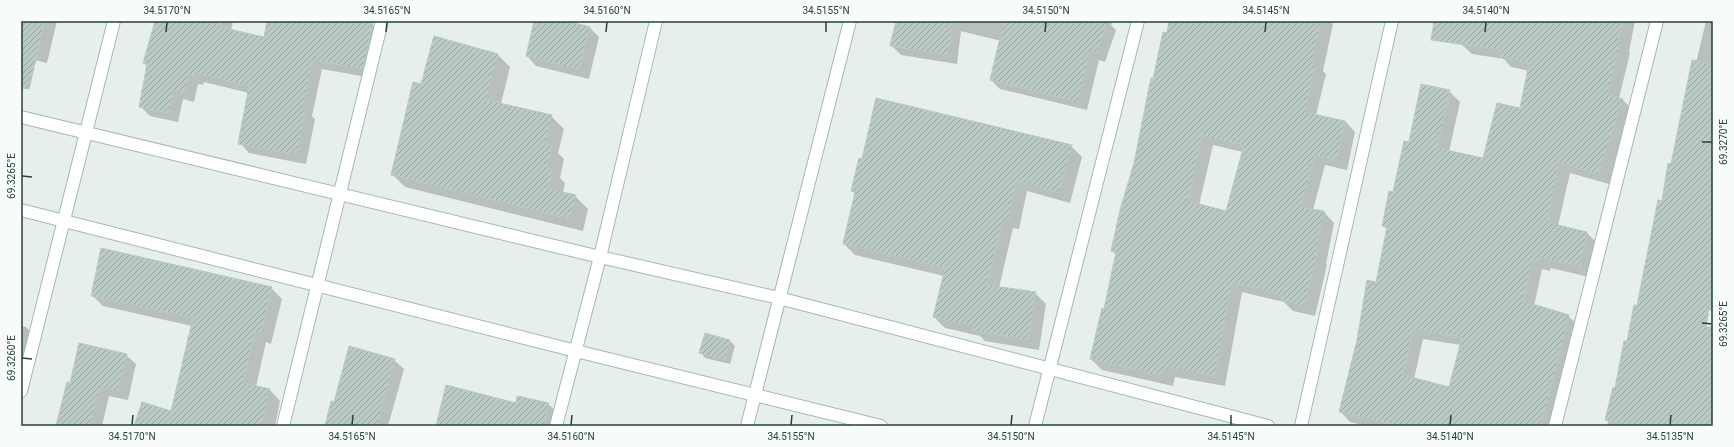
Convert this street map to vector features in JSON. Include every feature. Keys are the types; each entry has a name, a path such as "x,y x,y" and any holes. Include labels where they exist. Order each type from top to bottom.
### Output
{"street":[{"path":"21,391 114,21"},
{"path":"283,426 382,21"},
{"path":"556,426 600,257 656,21"},
{"path":"747,426 850,21"},
{"path":"1035,426 1051,369 1138,21"},
{"path":"1301,426 1392,21"},
{"path":"1555,426 1657,21"},
{"path":"21,117 600,257 779,298 1268,426"},
{"path":"21,210 576,351 880,426"}],"building":[{"path":"21,21 45,21 29,89 21,88"},
{"path":"155,21 221,21 220,27 264,37 267,21 373,21 363,69 313,60 303,108 306,108 297,155 238,144 249,86 195,73 194,76 189,75 185,93 173,90 169,113 139,107 147,64 143,63"},
{"path":"534,21 567,21 590,27 579,70 526,56"},
{"path":"896,21 953,21 948,55 890,46"},
{"path":"1004,21 1107,21 1097,53 1090,51 1078,102 990,80"},
{"path":"1169,21 1321,21 1312,62 1316,63 1305,112 1345,121 1337,160 1315,155 1301,207 1324,211 1317,254 1304,306 1281,300 1282,295 1232,282 1215,376 1165,367 1162,376 1090,359 1102,308 1104,309 1116,252 1111,251 1120,210 1134,163 1151,78 1153,79 1163,32 1167,33","holes":["1202,136 1244,145 1226,211 1188,201"]},
{"path":"1434,21 1623,21 1618,42 1620,42 1608,94 1623,99 1598,174 1559,163 1548,217 1550,217 1549,223 1587,232 1579,267 1541,258 1540,262 1532,260 1523,301 1569,315 1541,426 1399,426 1339,412 1357,340 1367,280 1376,282 1387,227 1382,226 1389,191 1393,192 1404,141 1409,142 1421,84 1450,90 1437,148 1483,158 1497,103 1520,108 1529,63 1500,57 1501,50 1431,40","holes":["1413,329 1462,337 1449,387 1403,375"]},
{"path":"434,36 498,54 486,100 552,115 545,144 552,146 547,168 553,170 548,189 576,195 570,219 391,175 413,82 421,84"},
{"path":"1692,60 1713,64 1713,283 1706,327 1713,327 1713,426 1630,426 1605,420 1613,387 1615,388 1624,341 1627,341 1634,305 1637,305 1658,200 1662,201 1668,163 1671,164"},
{"path":"876,98 1072,145 1059,193 1016,181 1009,219 1003,218 987,285 1036,292 1028,340 973,331 974,327 933,317 945,268 843,244 855,192 851,191 859,158 862,159"},
{"path":"101,248 272,287 261,333 255,332 243,383 270,389 261,426 134,426 142,402 171,411 193,318 91,296"},
{"path":"705,333 730,340 725,360 699,353"},
{"path":"79,343 127,354 118,391 100,387 90,426 56,426 67,382 70,383"},
{"path":"349,346 395,359 377,426 325,426 331,401 334,402"},
{"path":"446,385 516,403 517,396 549,403 544,426 436,426"}]}
